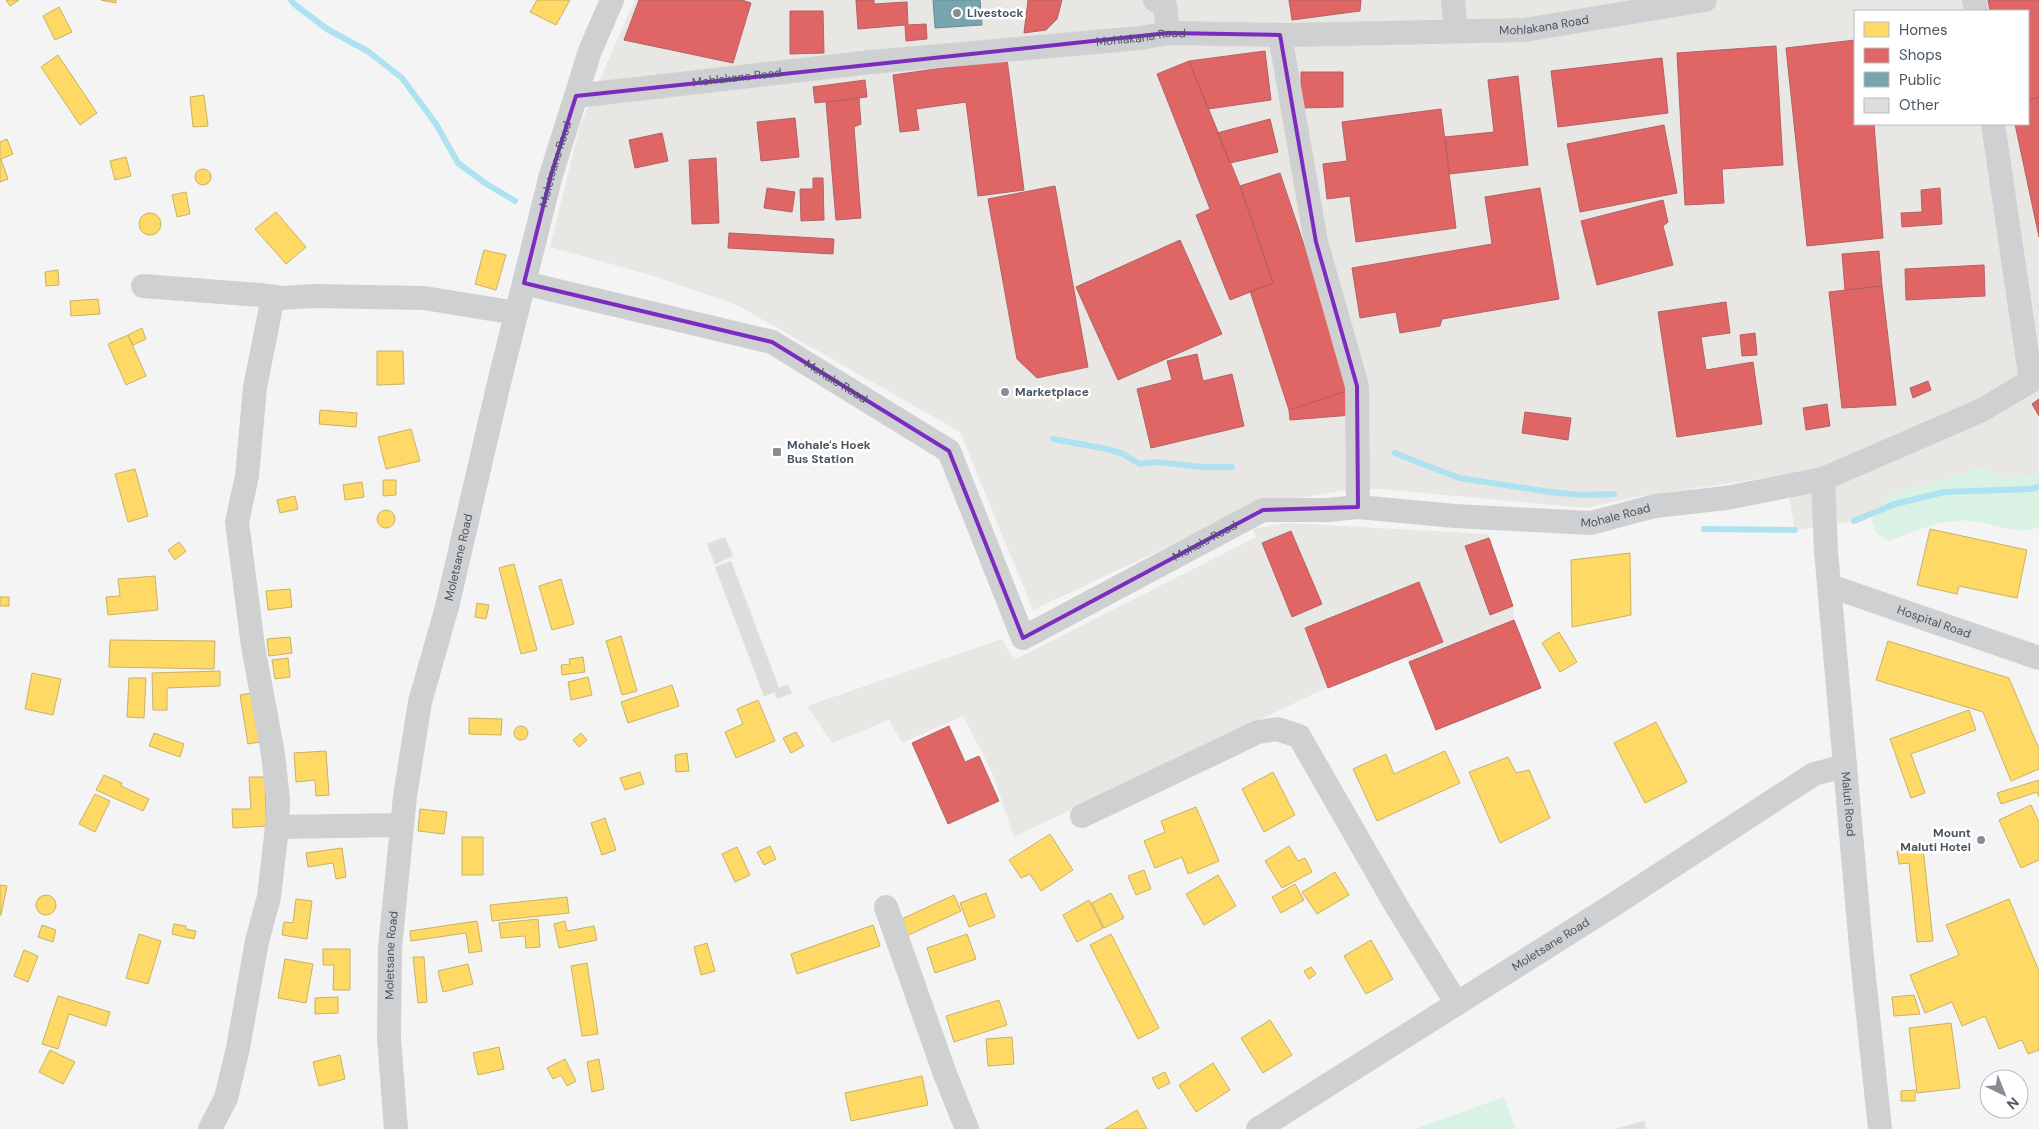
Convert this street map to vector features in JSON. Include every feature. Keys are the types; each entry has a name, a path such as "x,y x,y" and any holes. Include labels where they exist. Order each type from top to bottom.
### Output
{"street":[{"name":"Moletsane Road","path":"396,1129 389,1038 390,948 402,826 420,702 447,607 516,313 551,175 590,50 612,0"},
{"path":"1155,0 1165,6 1168,33"},
{"path":"1453,0 1456,31"},
{"name":"Mohlakana Road","path":"576,96 871,62 1141,38 1168,33 1280,35 1525,30 1705,0"},
{"path":"1280,35 1316,242 1357,386 1358,507"},
{"path":"1993,125 2035,379"},
{"name":"Mohale Road","path":"524,283 772,342 949,451 1023,638 1263,510 1327,510 1358,507 1455,516 1591,523 1655,506 1726,498 1823,479 1982,410 2035,379"},
{"path":"143,286 282,298 314,296 424,298 516,313"},
{"path":"210,1129 226,1098 238,1048 257,942 269,897 277,827 278,799 273,754 253,646 237,522 247,476 255,387 273,297"},
{"name":"Maluti Road","path":"1823,479 1822,502 1845,766 1880,1129"},
{"name":"Hospital Road","path":"1830,586 2039,658"},
{"path":"1082,816 1258,732 1277,729 1299,736 1397,907 1457,1004"},
{"name":"Moletsane Road","path":"1258,1129 1610,907 1814,774 1845,766"},
{"path":"277,827 402,826"},
{"path":"886,907 945,1074 967,1129"}],"highlighted area":[{"path":"1168,33 1280,35 1316,242 1357,386 1358,507 1263,510 1023,638 949,451 772,342 524,283 551,175 576,96"}],"shaded area":[{"path":"635,0 2039,0 2039,487 1895,504 1854,521 1795,530 1785,475 1635,497 1586,508 1381,489 1347,490 1256,505 1033,610 960,432 737,305 654,276 550,247 580,125"},
{"path":"1287,523 1488,534 1513,606 1514,620 1541,688 1436,730 1406,657 1322,690 1014,837 992,772 963,716 902,743 889,720 832,743 807,706 1002,639 1014,660 1256,537 1252,529"}],"green space":[{"path":"1982,467 2005,479 2039,474 2039,527 2014,530 1979,522 1960,521 1928,526 1888,541 1876,533 1871,520 1890,495"},
{"path":"1504,1097 1516,1129 1415,1129"}],"building: Homes":[{"path":"6,0 19,0 10,6"},
{"path":"101,0 116,0 116,3"},
{"path":"537,0 570,0 556,25 530,12"},
{"path":"59,7 72,32 55,40 43,16"},
{"path":"58,55 97,113 80,125 41,67"},
{"path":"204,95 208,126 193,127 190,97"},
{"path":"7,139 13,154 1,159 8,179 0,182 0,142"},
{"path":"126,157 131,176 115,180 110,161"},
{"path":"200,169 206,169 211,174 209,183 200,185 195,180 195,174"},
{"path":"186,192 190,214 177,217 172,195"},
{"path":"276,212 306,247 286,264 255,229"},
{"path":"146,213 154,213 161,220 161,228 154,235 146,235 139,228 139,220"},
{"path":"484,250 506,255 496,290 475,284"},
{"path":"58,270 59,285 46,286 45,272"},
{"path":"98,299 100,314 71,316 70,301"},
{"path":"142,328 146,339 133,345 128,335"},
{"path":"128,335 146,376 126,385 108,344"},
{"path":"377,351 403,351 404,384 377,385"},
{"path":"320,410 357,413 356,427 319,424"},
{"path":"411,429 420,461 386,469 378,437"},
{"path":"135,469 148,516 128,522 115,474"},
{"path":"383,480 396,480 396,495 383,496"},
{"path":"362,482 364,497 345,500 343,485"},
{"path":"295,496 298,509 280,513 277,500"},
{"path":"382,510 390,510 395,515 393,526 382,528 377,523 377,515"},
{"path":"1930,529 2027,550 2017,598 1959,586 1957,594 1917,585"},
{"path":"179,542 186,551 175,560 168,550"},
{"path":"1630,553 1631,615 1572,627 1571,560"},
{"path":"514,564 537,650 521,654 499,568"},
{"path":"155,576 158,610 108,615 106,597 120,596 118,579"},
{"path":"561,579 574,624 552,630 539,586"},
{"path":"290,589 292,607 268,610 266,591"},
{"path":"0,597 9,597 9,606 0,606"},
{"path":"477,603 489,605 486,619 475,617"},
{"path":"1559,632 1577,662 1560,672 1542,643"},
{"path":"621,636 637,691 622,695 606,641"},
{"path":"290,637 292,653 269,656 267,639"},
{"path":"110,640 215,641 214,669 109,667"},
{"path":"1888,641 2009,678 2039,749 2039,769 2011,781 1983,712 1876,680"},
{"path":"583,657 585,672 562,675 561,665 570,664 569,659"},
{"path":"288,658 290,677 275,679 272,660"},
{"path":"220,671 220,686 167,688 167,710 153,710 152,673"},
{"path":"32,673 61,679 53,715 25,709"},
{"path":"588,677 592,695 571,700 568,682"},
{"path":"129,678 146,678 144,718 127,717"},
{"path":"672,685 679,706 628,723 621,702"},
{"path":"258,692 266,741 248,744 240,695"},
{"path":"758,700 775,741 736,758 725,732 743,724 737,709"},
{"path":"1969,710 1976,730 1911,754 1925,793 1911,798 1890,739"},
{"path":"469,718 502,719 501,735 469,734"},
{"path":"1656,722 1687,782 1645,803 1614,743"},
{"path":"521,726 526,728 528,733 526,738 521,740 516,738 514,733 516,728"},
{"path":"796,732 804,746 791,753 783,738"},
{"path":"154,733 184,744 180,757 149,746"},
{"path":"581,733 587,740 579,747 573,740"},
{"path":"326,751 329,795 316,796 315,780 296,782 294,753"},
{"path":"1445,751 1460,783 1377,821 1353,769 1386,754 1394,774"},
{"path":"687,753 689,771 676,772 675,755"},
{"path":"1508,757 1516,773 1529,770 1550,818 1500,843 1469,772"},
{"path":"640,772 644,784 625,790 620,778"},
{"path":"1273,772 1295,815 1264,832 1242,789"},
{"path":"104,775 122,783 121,786 149,799 143,811 96,790"},
{"path":"249,777 265,777 266,826 233,828 232,809 251,809"},
{"path":"2039,780 2039,797 2037,792 2001,804 1997,793"},
{"path":"95,794 110,801 95,832 79,824"},
{"path":"2031,805 2039,822 2039,860 2021,868 1999,820"},
{"path":"1196,807 1219,861 1188,874 1182,857 1155,868 1144,841 1165,832 1161,821"},
{"path":"420,809 447,812 444,834 418,831"},
{"path":"605,818 616,850 602,855 591,823"},
{"path":"1050,834 1073,870 1041,891 1030,874 1021,878 1009,860"},
{"path":"462,837 483,837 483,875 462,875"},
{"path":"770,846 776,859 764,865 757,852"},
{"path":"1289,846 1298,861 1305,858 1312,872 1282,888 1265,861"},
{"path":"737,847 750,875 735,882 722,854"},
{"path":"342,848 346,877 336,879 333,863 308,867 306,853"},
{"path":"1923,848 1933,941 1917,942 1909,863 1899,864 1897,851"},
{"path":"1144,870 1151,889 1136,895 1128,876"},
{"path":"1335,872 1349,895 1317,914 1302,892"},
{"path":"1218,875 1236,906 1204,925 1186,894"},
{"path":"1295,884 1304,900 1281,913 1272,897"},
{"path":"0,885 7,886 1,915 0,915"},
{"path":"986,893 995,917 969,927 960,903"},
{"path":"1111,893 1124,918 1104,928 1092,903"},
{"path":"46,895 53,898 56,905 53,912 46,915 39,912 36,905 39,898"},
{"path":"954,895 961,911 902,938 895,922"},
{"path":"567,897 569,913 492,921 490,905"},
{"path":"296,899 312,901 307,939 282,935 284,922 293,923"},
{"path":"2009,899 2039,971 2039,1050 2028,1054 2022,1040 1999,1049 1985,1016 1962,1026 1952,1002 1925,1013 1910,975 1959,955 1946,925"},
{"path":"1089,900 1103,928 1077,942 1063,915"},
{"path":"538,919 540,947 526,948 525,936 501,938 499,923"},
{"path":"477,921 482,951 469,953 466,933 411,941 410,931"},
{"path":"565,921 567,931 594,926 597,940 559,948 554,924"},
{"path":"174,924 186,926 186,929 196,931 194,939 172,934"},
{"path":"42,925 56,930 53,942 38,937"},
{"path":"873,925 880,946 797,974 791,954"},
{"path":"139,934 161,941 148,984 126,978"},
{"path":"967,934 976,959 935,973 927,948"},
{"path":"1111,934 1159,1028 1138,1039 1090,945"},
{"path":"1371,940 1393,979 1366,994 1344,956"},
{"path":"707,943 715,971 701,975 694,947"},
{"path":"323,949 350,949 350,990 333,990 334,965 323,965"},
{"path":"24,950 38,956 28,982 14,976"},
{"path":"413,957 424,957 427,1002 418,1003"},
{"path":"285,959 313,964 306,1003 278,998"},
{"path":"587,963 598,1034 582,1036 571,966"},
{"path":"468,964 473,984 443,992 438,971"},
{"path":"1311,967 1316,974 1309,979 1304,971"},
{"path":"1914,995 1920,1014 1894,1016 1892,997"},
{"path":"58,996 110,1012 106,1026 69,1014 58,1049 42,1044"},
{"path":"338,997 338,1013 315,1014 315,998"},
{"path":"999,1000 1007,1025 954,1042 946,1016"},
{"path":"1270,1020 1292,1055 1263,1073 1241,1038"},
{"path":"1951,1023 1960,1088 1917,1093 1909,1028"},
{"path":"1012,1037 1014,1064 988,1066 986,1039"},
{"path":"499,1047 504,1069 478,1075 473,1053"},
{"path":"50,1050 75,1062 63,1084 39,1072"},
{"path":"340,1055 345,1079 319,1086 313,1062"},
{"path":"565,1059 576,1081 567,1086 561,1075 553,1079 547,1068"},
{"path":"599,1059 604,1089 592,1092 587,1062"},
{"path":"1213,1063 1230,1090 1196,1112 1179,1085"},
{"path":"1165,1072 1170,1083 1158,1089 1152,1078"},
{"path":"922,1076 928,1105 851,1121 845,1093"},
{"path":"1915,1090 1915,1101 1901,1101 1901,1091"},
{"path":"1137,1110 1147,1129 1105,1129"}],"building: Shops":[{"path":"639,0 742,0 751,3 733,63 624,40"},
{"path":"856,0 874,0 874,4 907,2 908,25 926,24 927,39 906,41 905,25 858,29"},
{"path":"1028,0 1062,0 1057,19 1046,30 1024,33"},
{"path":"1289,0 1361,0 1360,11 1292,20"},
{"path":"1988,0 2039,0 2039,97 2029,100 2029,10 1990,10"},
{"path":"790,11 823,11 824,53 790,54"},
{"path":"1854,40 1854,125 1874,125 1883,238 1807,246 1786,48"},
{"path":"1776,46 1783,165 1722,169 1724,203 1685,205 1677,53"},
{"path":"1265,51 1271,100 1208,109 1189,61"},
{"path":"1662,58 1668,113 1558,127 1551,71"},
{"path":"1007,59 1024,190 978,196 966,102 916,109 919,130 900,132 893,75"},
{"path":"1189,61 1240,186 1273,283 1230,300 1196,215 1210,209 1157,74"},
{"path":"1301,72 1343,72 1343,107 1301,108"},
{"path":"1518,76 1528,165 1449,174 1445,137 1494,132 1488,80"},
{"path":"865,80 867,97 815,103 813,87"},
{"path":"2039,97 2039,237 2015,125 2029,125 2029,100"},
{"path":"859,98 861,124 854,127 861,218 836,220 826,102"},
{"path":"1441,109 1456,228 1356,242 1350,196 1327,199 1323,164 1347,161 1342,122"},
{"path":"795,118 799,157 761,161 757,122"},
{"path":"1270,119 1278,152 1230,163 1217,133"},
{"path":"1664,125 1677,193 1580,212 1567,144"},
{"path":"662,133 668,161 635,168 629,140"},
{"path":"716,158 719,223 692,224 689,160"},
{"path":"1280,173 1352,389 1289,410 1250,291 1273,283 1240,186"},
{"path":"813,178 823,178 824,220 801,221 800,189 813,189"},
{"path":"1055,186 1088,367 1037,378 1017,359 988,199"},
{"path":"767,188 795,192 792,212 764,208"},
{"path":"1540,188 1559,299 1442,319 1440,326 1400,333 1396,312 1360,318 1352,268 1492,244 1485,197"},
{"path":"1940,188 1942,224 1902,227 1901,213 1922,212 1921,190"},
{"path":"1663,200 1668,222 1663,226 1673,265 1597,285 1581,221"},
{"path":"729,233 834,239 833,254 728,248"},
{"path":"1180,240 1222,334 1118,380 1076,287"},
{"path":"1879,251 1882,286 1845,290 1842,254"},
{"path":"1984,265 1985,296 1906,300 1905,269"},
{"path":"1882,286 1896,405 1842,408 1829,292"},
{"path":"1726,302 1730,333 1701,337 1706,370 1753,362 1762,424 1677,437 1658,312"},
{"path":"1755,333 1757,355 1742,356 1740,335"},
{"path":"1197,354 1203,381 1232,374 1244,426 1151,448 1137,389 1172,380 1167,361"},
{"path":"1928,381 1931,390 1913,398 1910,388"},
{"path":"1352,389 1352,415 1290,420 1289,410"},
{"path":"2039,399 2039,416 2032,404"},
{"path":"1827,404 1830,426 1806,430 1803,408"},
{"path":"1525,412 1571,418 1568,440 1522,433"},
{"path":"1291,531 1322,604 1292,617 1262,543"},
{"path":"1489,538 1513,606 1490,615 1465,546"},
{"path":"1419,582 1443,642 1328,688 1305,628"},
{"path":"1514,620 1541,688 1436,730 1409,662"},
{"path":"949,726 965,762 979,756 999,801 948,824 912,743"}],"building: Public":[{"name":"Livestock","path":"933,0 980,0 982,25 935,28"}],"building: Other":[{"path":"725,537 733,556 715,564 707,544"},
{"path":"731,561 779,688 788,685 792,693 777,699 775,692 764,696 715,567"},
{"path":"1644,1121 1646,1129 1615,1129"}],"waterway":[{"path":"291,0 327,29 369,52 402,78 436,124 458,163 485,183 515,201"},
{"path":"1053,439 1121,453 1140,464 1156,462 1202,467 1232,467"},
{"path":"1395,453 1459,478 1550,492 1582,495 1614,494"},
{"path":"1854,521 1895,504 1944,492 2031,489 2039,487"},
{"path":"1704,529 1795,530"}],"place":[{"name":"Livestock","path":"957,13"},
{"name":"Marketplace","path":"1005,392"},
{"name":"Mohale's Hoek Bus Station","path":"777,452"},
{"name":"Mount Maluti Hotel","path":"1981,840"}]}
